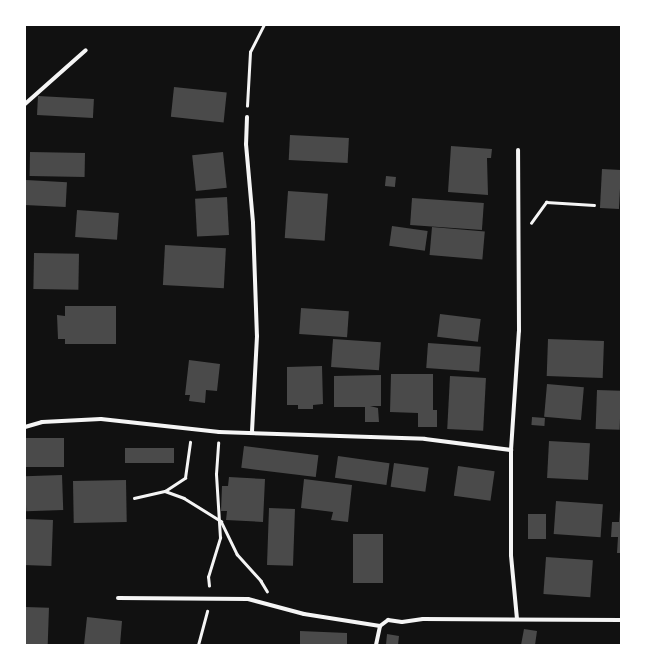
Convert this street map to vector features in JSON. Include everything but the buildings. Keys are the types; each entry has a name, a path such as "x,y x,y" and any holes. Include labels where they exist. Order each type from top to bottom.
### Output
{"street":[{"path":"25,104 86,50"},
{"path":"247,116 246,144 253,222 257,336 252,432"},
{"path":"516,619 511,555 511,450 519,331 517,243 518,150"},
{"path":"25,427 42,422 101,419 190,427 219,432 425,439 511,450"},
{"path":"118,598 211,596 248,599 274,604 304,614 344,619 380,626"},
{"path":"376,645 380,626 388,620 402,622 423,619 621,620"}],"path":[{"path":"247,116 246,88 250,52 264,25"},
{"path":"517,243 546,202 594,205"},
{"path":"134,498 165,491 185,478 190,427"},
{"path":"198,645 211,596 208,577 220,538 216,474 219,432"},
{"path":"165,491 195,504 220,521 237,554 261,581 274,604"}]}
